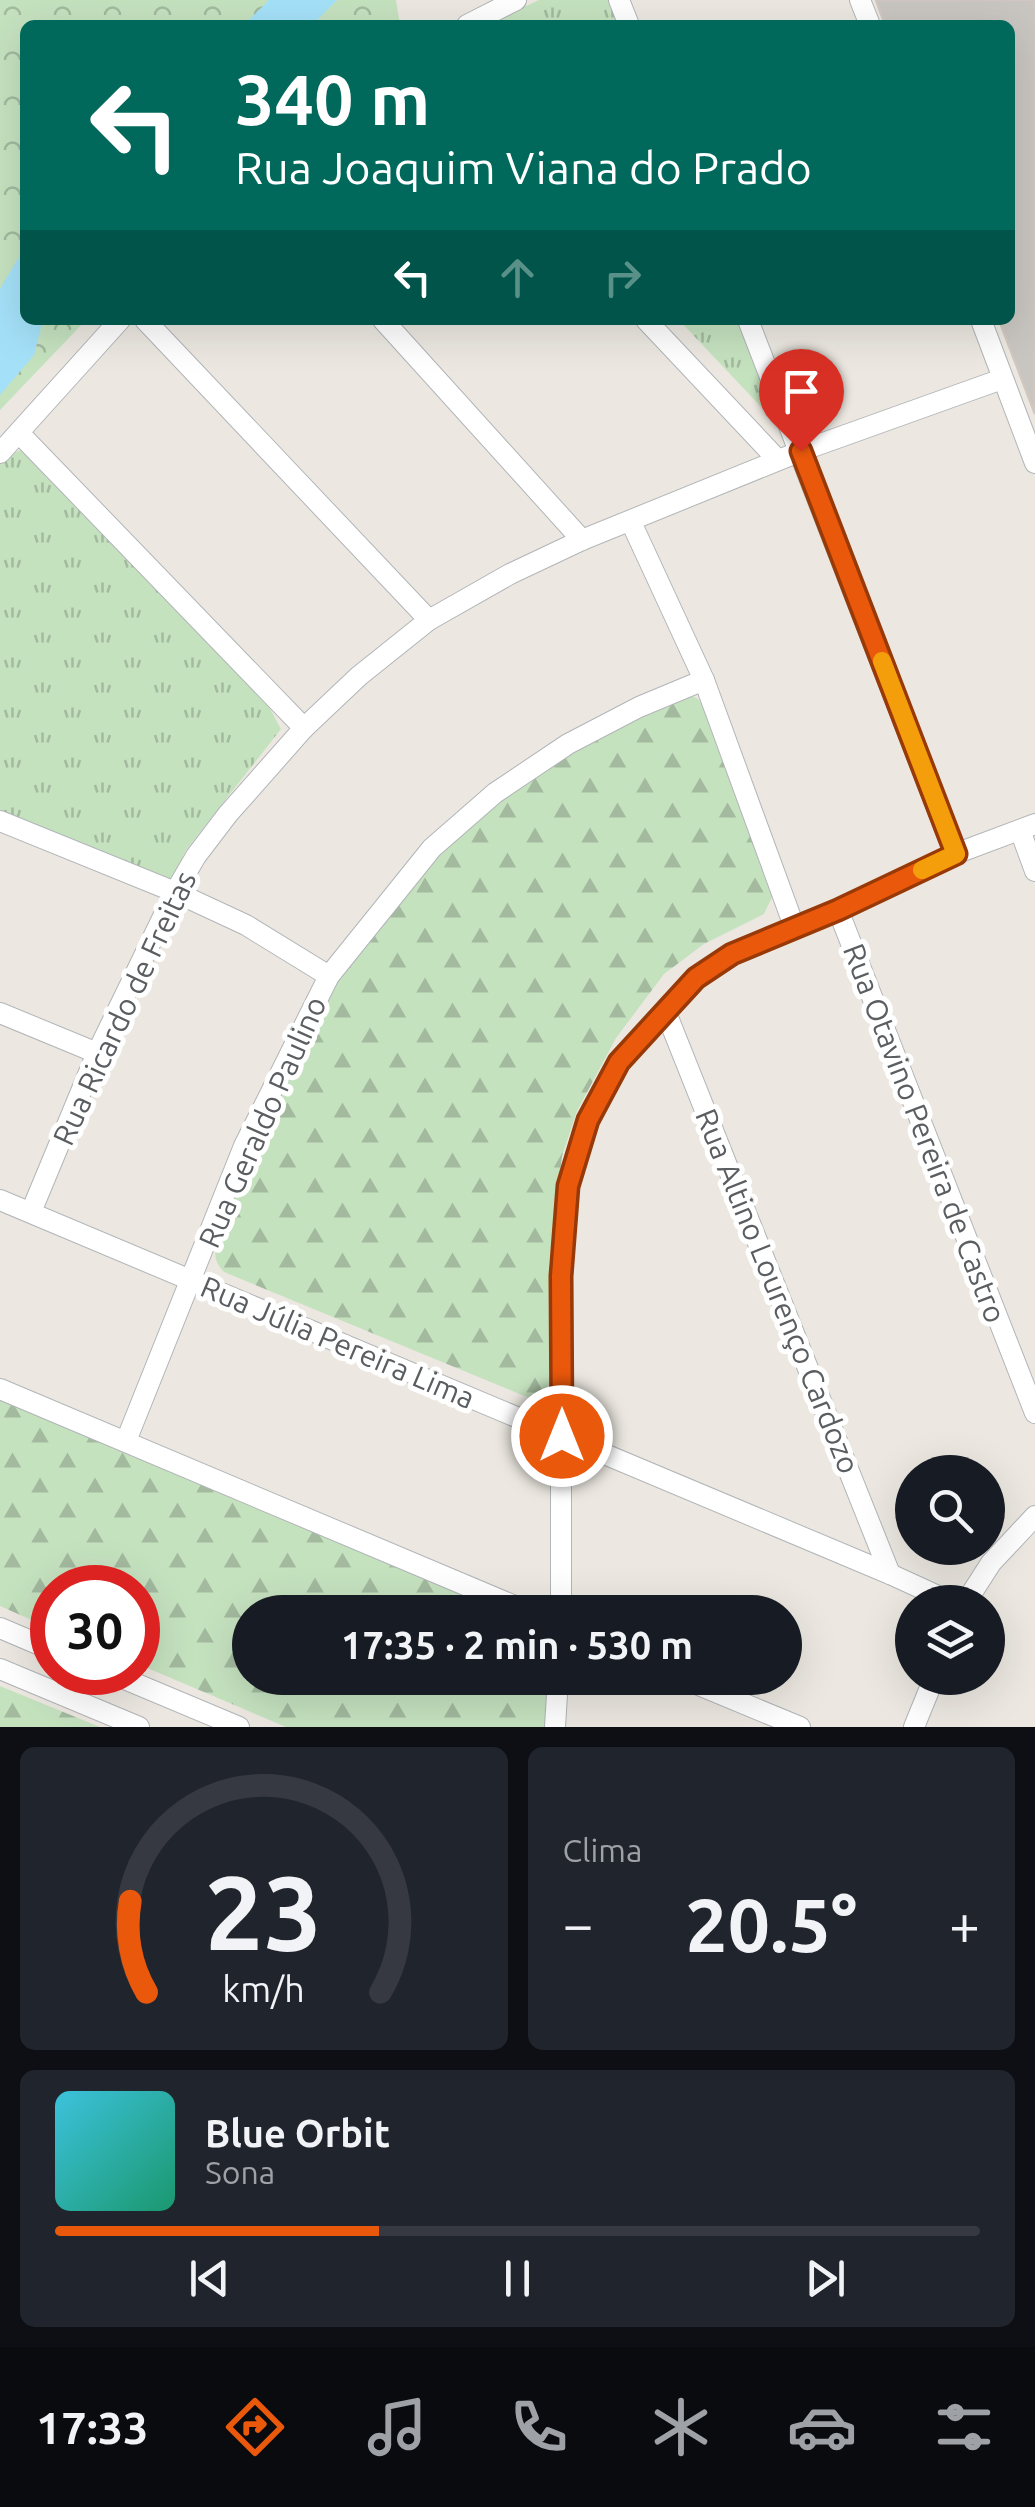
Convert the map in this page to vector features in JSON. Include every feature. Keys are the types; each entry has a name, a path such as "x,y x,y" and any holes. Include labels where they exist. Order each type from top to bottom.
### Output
{"street":[{"path":"477,20 516,0"},
{"path":"0,453 116,325"},
{"path":"150,325 429,620"},
{"path":"388,325 582,540"},
{"path":"651,325 778,460"},
{"path":"750,325 956,854"},
{"path":"982,325 1035,463"},
{"name":"Rua Ricardo de Freitas","path":"30,1212 96,1053 196,856 304,728 359,676 429,620 510,574 582,540 801,451 1002,379"},
{"path":"19,433 304,728"},
{"path":"631,522 704,680 794,926"},
{"name":"Rua Geraldo Paulino","path":"126,1440 244,1146 328,976 432,848 495,793 568,744 704,680"},
{"path":"0,820 246,925 328,976"},
{"path":"560,1595 561,1276 568,1186 588,1120 619,1062 696,978 732,954 838,910 956,854 1027,827 1035,870"},
{"name":"Rua Otavino Pereira de Castro","path":"838,910 1035,1413"},
{"name":"Rua Altino Lourenço Cardozo","path":"664,1010 890,1574"},
{"path":"0,1013 96,1053"},
{"name":"Rua Júlia Pereira Lima","path":"0,1200 914,1585"},
{"path":"0,1389 489,1595"},
{"path":"977,1585 991,1563 1035,1516"},
{"path":"0,1628 30,1641"},
{"path":"0,1669 140,1727"},
{"path":"160,1694 239,1727"},
{"path":"555,1727 557,1695"},
{"path":"723,1695 800,1727"},
{"path":"914,1727 927,1695"}],"green space":[{"path":"0,0 396,0 399,20 20,20 20,325 81,325 0,410"},
{"path":"539,0 612,0 619,20 497,20"},
{"path":"684,325 741,325 782,429"},
{"path":"27,448 267,703 281,729 186,850 173,879 141,872 0,812 0,458"},
{"path":"689,694 706,711 774,893 764,914 704,944 664,974 616,1038 577,1111 562,1156 549,1263 550,1382 544,1395 527,1397 224,1272 215,1256 218,1237 335,978 435,849 568,745"},
{"path":"0,1385 494,1595 232,1595 232,1695 549,1695 549,1727 286,1727 160,1673 160,1565 30,1565 30,1619 0,1606"},
{"path":"0,1686 100,1727 0,1727"}],"water":[{"path":"269,0 337,0 317,20 249,20"},
{"path":"20,255 20,325 42,325 34,355 0,395 0,289"}],"building":[{"path":"876,0 1035,0 1035,414 1001,325 1015,325 1015,20 883,20"}],"slow traffic":[{"path":"882,661 956,854 922,870"}],"route":[{"path":"562,1436 561,1276 568,1186 588,1120 619,1062 696,978 732,954 838,910 956,854 801,451"}]}
